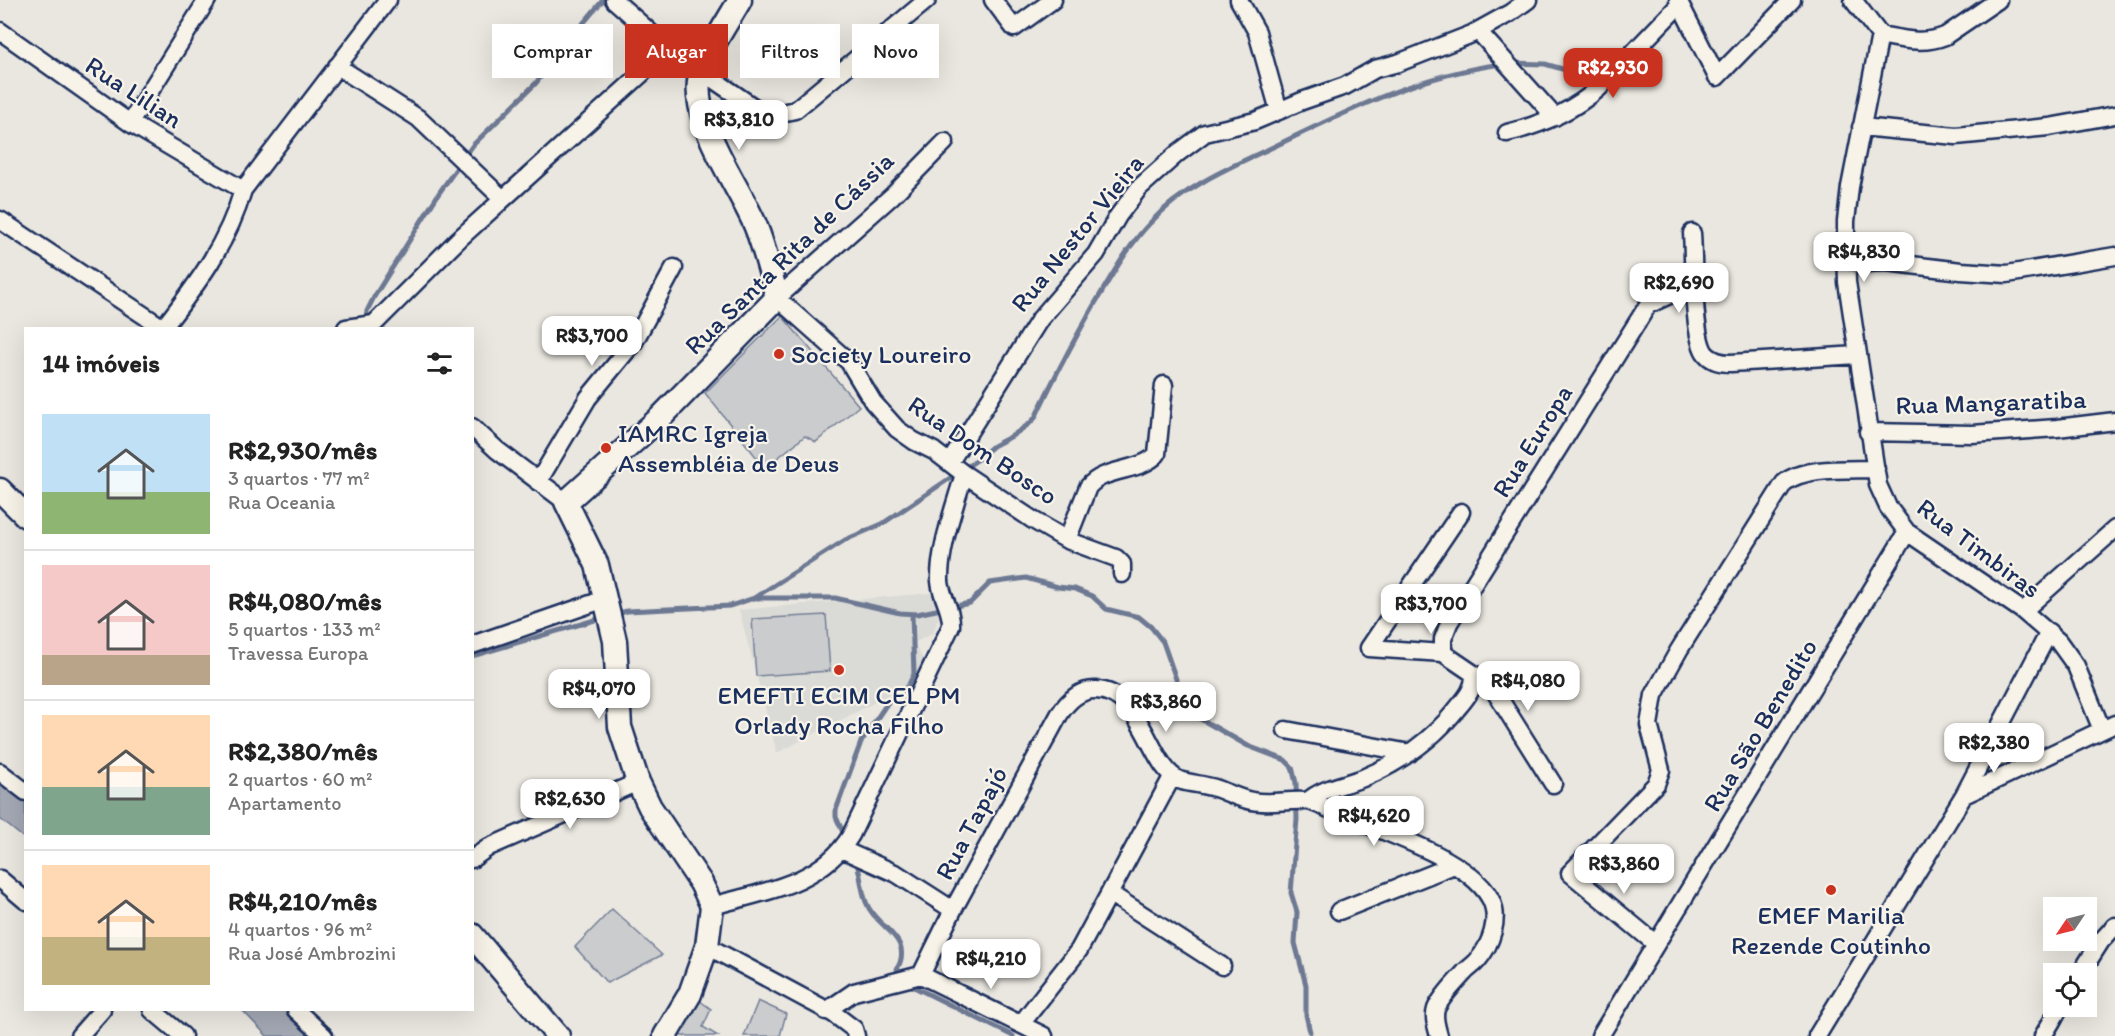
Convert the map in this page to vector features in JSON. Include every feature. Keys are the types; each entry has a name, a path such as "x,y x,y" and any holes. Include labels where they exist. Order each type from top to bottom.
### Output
{"street":[{"path":"130,123 207,0"},
{"path":"164,327 196,286 215,255 236,215 243,190 388,0"},
{"path":"615,0 641,24"},
{"path":"727,24 740,0"},
{"path":"712,78 758,110 777,114 795,110 927,0"},
{"path":"993,0 1014,28 1053,0"},
{"path":"1239,0 1257,32 1279,111"},
{"name":"Rua Nestor Vieira","path":"950,462 1029,333 1096,254 1118,216 1139,188 1178,153 1206,133 1246,124 1345,86 1375,69 1478,31 1528,0"},
{"path":"1508,132 1530,127 1576,106 1598,89 1679,2 1717,77 1792,0"},
{"path":"1853,0 1880,35 1908,40 1935,40 1945,36 1998,0"},
{"name":"Rua Lilian","path":"0,31 130,123 243,190"},
{"path":"1478,31 1555,117"},
{"name":"Rua Timbiras","path":"1880,35 1861,127 1846,221 1846,264 1868,432 1878,485 1888,507 1907,532 2023,611 2049,632 2076,666 2108,727"},
{"path":"337,66 418,118 503,199"},
{"path":"375,327 459,239 637,78"},
{"path":"700,78 699,92 702,113 721,160 756,226 777,298"},
{"path":"1861,127 1956,136 2049,127 2115,115"},
{"name":"Rua Santa Rita de Cássia","path":"566,502 661,417 777,298 892,196 945,142"},
{"path":"0,220 161,327"},
{"path":"1692,233 1700,345 1713,360 1722,363 1857,354"},
{"path":"1846,264 1886,262 2007,274 2115,256"},
{"path":"538,482 588,398 634,342 674,268"},
{"name":"Rua Europa","path":"1443,653 1443,639 1449,623 1648,305 1695,283"},
{"name":"Rua Dom Bosco","path":"777,298 849,362 888,422 1066,540 1116,558 1122,564 1122,574"},
{"path":"1066,540 1088,487 1094,480 1115,470 1144,463 1156,454 1164,385"},
{"name":"Rua Mangaratiba","path":"1868,432 1972,434 2115,421"},
{"path":"474,429 497,450 566,502 597,565 615,641 620,727 638,782 650,807 701,883 712,906 706,946 690,994 665,1036"},
{"path":"1656,944 1570,873 1656,784 1661,770 1649,725 1654,695 1685,640 1784,483 1792,476 1811,472 1876,469"},
{"path":"712,906 803,879 820,869 841,849 850,835 951,626 952,615 940,583 941,567 964,474"},
{"path":"0,490 24,514"},
{"path":"1461,512 1369,648 1443,653 1485,679 1553,784"},
{"path":"2023,611 2115,529"},
{"name":"Rua São Benedito","path":"1600,1036 1907,532"},
{"path":"474,644 605,599"},
{"path":"1817,1036 1964,795 2049,632"},
{"path":"1308,801 1314,795 1363,778 1410,753 1452,714 1474,684 1474,674"},
{"name":"Rua Tapajó","path":"921,975 953,910 1053,725 1071,699 1089,690 1106,691 1115,696 1131,711 1148,736 1164,768 1172,777"},
{"path":"1964,795 2066,749 2108,727"},
{"path":"1286,730 1410,753"},
{"path":"0,772 24,790"},
{"path":"1021,1024 1079,951 1172,777 1217,788 1252,801 1308,801 1411,842 1454,865 1473,880 1490,897 1495,910 1493,932 1485,951 1474,965 1465,971 1436,1010 1435,1023 1439,1036"},
{"path":"474,858 489,847 638,782"},
{"path":"841,849 897,874 953,910"},
{"path":"1340,911 1454,865"},
{"path":"0,879 24,900"},
{"path":"1108,893 1222,966"},
{"path":"2087,963 2101,941 2115,926"},
{"path":"474,937 558,1036"},
{"path":"706,946 834,1014 854,1029 856,1036"},
{"path":"826,1011 854,992 921,975 1044,1036"},
{"path":"79,1036 101,1011"},
{"path":"153,1011 183,1036"},
{"path":"297,1011 324,1036"},
{"path":"2043,1036 2054,1017"}],"shaded area":[{"name":"Society Loureiro","path":"782,316 859,406 816,442 805,436 765,468 705,393"},
{"name":"EMEFTI ECIM CEL PM Orlady Rocha Filho","path":"932,593 941,610 933,633 914,643 926,664 918,680 777,753 739,610"},
{"path":"826,615 830,671 756,676 752,619"},
{"path":"0,776 24,796 24,838 0,819"},
{"path":"612,909 662,955 607,983 575,947"},
{"path":"696,998 711,1009 703,1027 718,1036 674,1036"},
{"path":"758,1001 786,1014 780,1036 744,1036"},
{"path":"243,1011 295,1011 327,1036 267,1036"}],"waterway":[{"path":"366,322 367,311 374,297 439,193 473,145 536,83 603,0"},
{"path":"1511,63 1545,64 1583,75"},
{"path":"614,615 627,611 730,606 754,598 845,540 882,524 1035,418 1094,305 1120,263 1150,223 1177,199 1224,170 1357,107 1441,76 1502,64"},
{"path":"757,598 835,598 900,613 917,614 970,603 990,583 1026,578 1075,589 1092,596 1106,609 1139,617 1163,642 1180,696 1199,718 1248,746 1285,760 1292,767 1296,783 1297,819 1291,893 1297,912 1295,943 1306,985 1306,1015 1310,1032"},
{"path":"846,839 836,817 836,810 861,742 888,702 908,686 914,674 912,614"},
{"path":"474,655 605,617"},
{"path":"856,861 866,902 877,919 892,933 901,949 897,969 900,976"},
{"path":"906,983 1013,1036"}],"place":[{"name":"Society Loureiro","path":"779,354"},
{"name":"IAMRC Igreja Assembléia de Deus","path":"606,448"},
{"name":"EMEFTI ECIM CEL PM Orlady Rocha Filho","path":"839,670"},
{"name":"EMEF Marilia Rezende Coutinho","path":"1831,890"}]}
